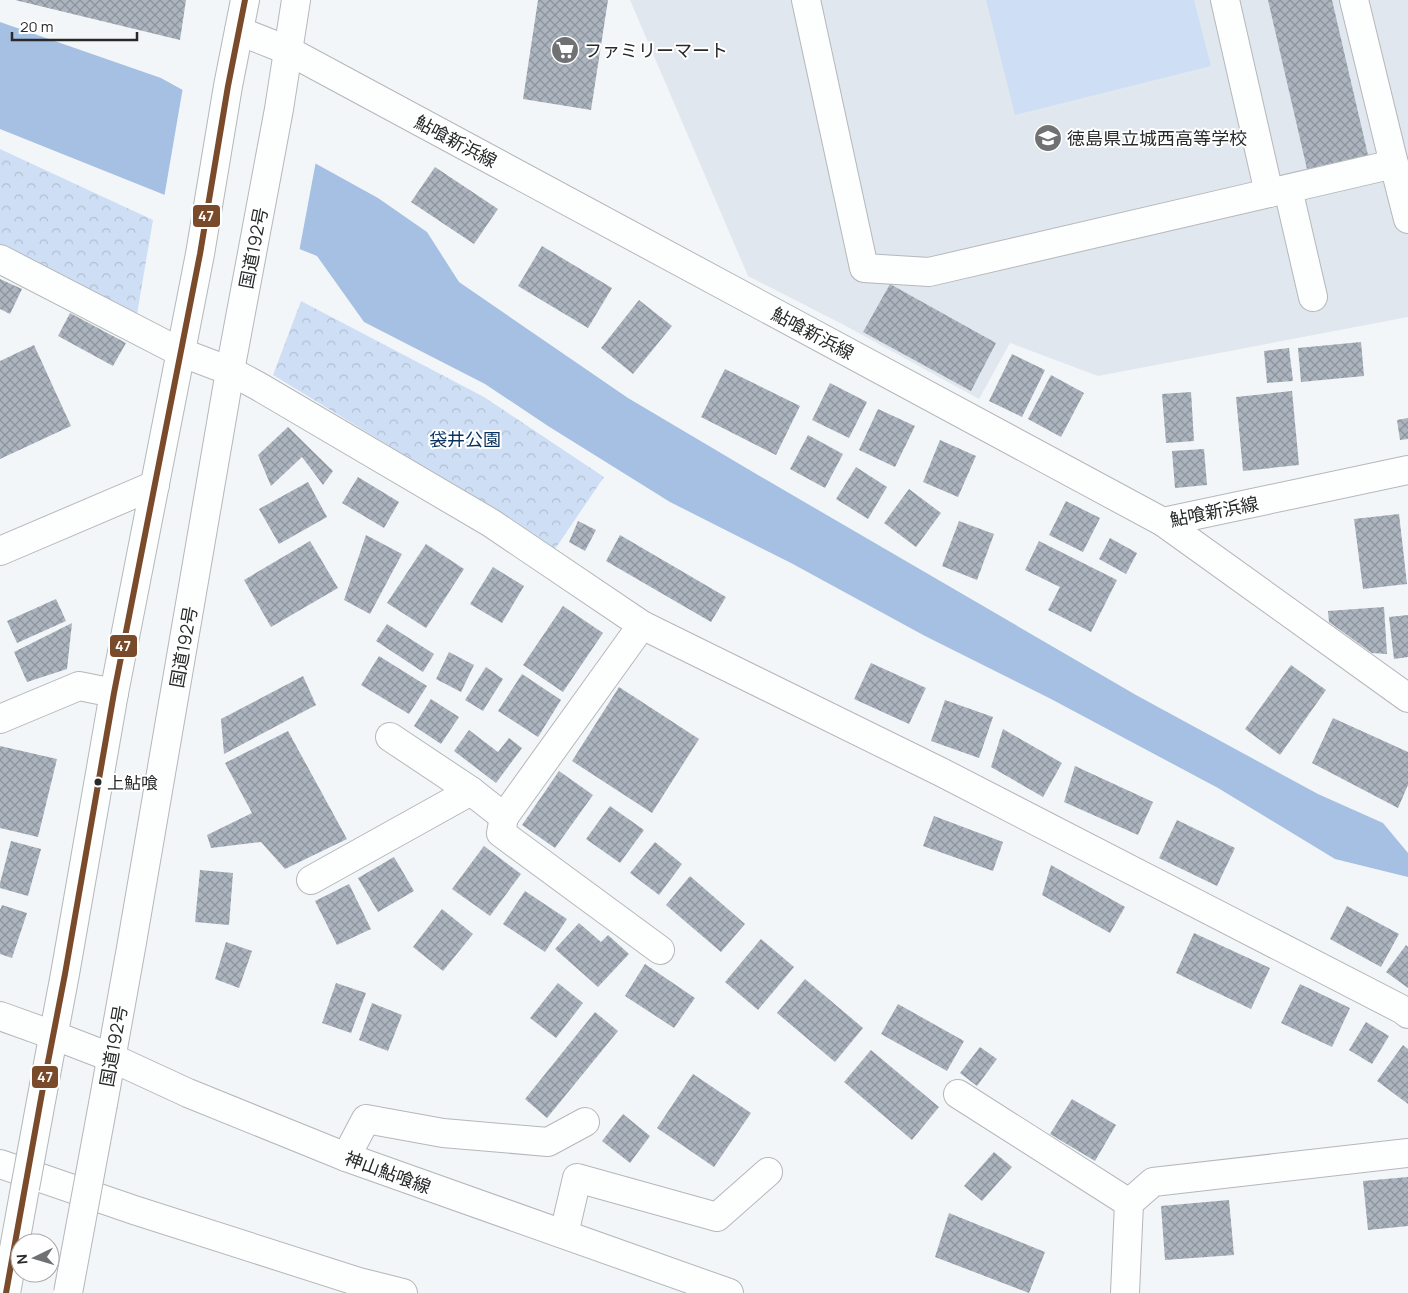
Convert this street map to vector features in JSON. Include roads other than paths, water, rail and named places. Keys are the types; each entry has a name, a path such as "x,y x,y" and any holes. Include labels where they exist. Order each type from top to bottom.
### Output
{"main road":[{"path":"6,1293 65,974 114,693 200,254 228,86 245,0"},
{"name":"国道192号","path":"68,1293 131,948 230,370 279,108 296,0"},
{"path":"806,0 864,268 929,272 1394,164"},
{"path":"1225,0 1279,191 1312,297"},
{"path":"1354,0 1408,219"},
{"name":"鮎喰新浜線","path":"239,31 288,50 1163,522 1408,470"},
{"path":"0,259 180,352 230,370 491,523 642,625 941,772 1394,1005 1408,1014"},
{"path":"0,551 155,485"},
{"path":"1163,522 1408,698"},
{"path":"642,625 504,817 501,833 660,950"},
{"path":"0,719 79,686 114,693"},
{"path":"390,737 471,791 504,817"},
{"path":"311,880 471,791"},
{"name":"神山鮎喰線","path":"0,1016 110,1057 188,1093 346,1157 729,1293"},
{"path":"958,1094 1129,1203"},
{"path":"346,1157 366,1119 443,1132 548,1142 585,1122"},
{"path":"1124,1293 1129,1203 1153,1182 1408,1152"},
{"path":"0,1164 143,1213 359,1282 403,1293"},
{"path":"564,1234 577,1178 717,1217 768,1172"}],"place":[{"name":"ファミリーマート","path":"565,50"},
{"name":"徳島県立城西高等学校","path":"1048,138"},
{"name":"上鮎喰","path":"98,782"}],"park label":[{"name":"袋井公園","path":"465,439"}]}
